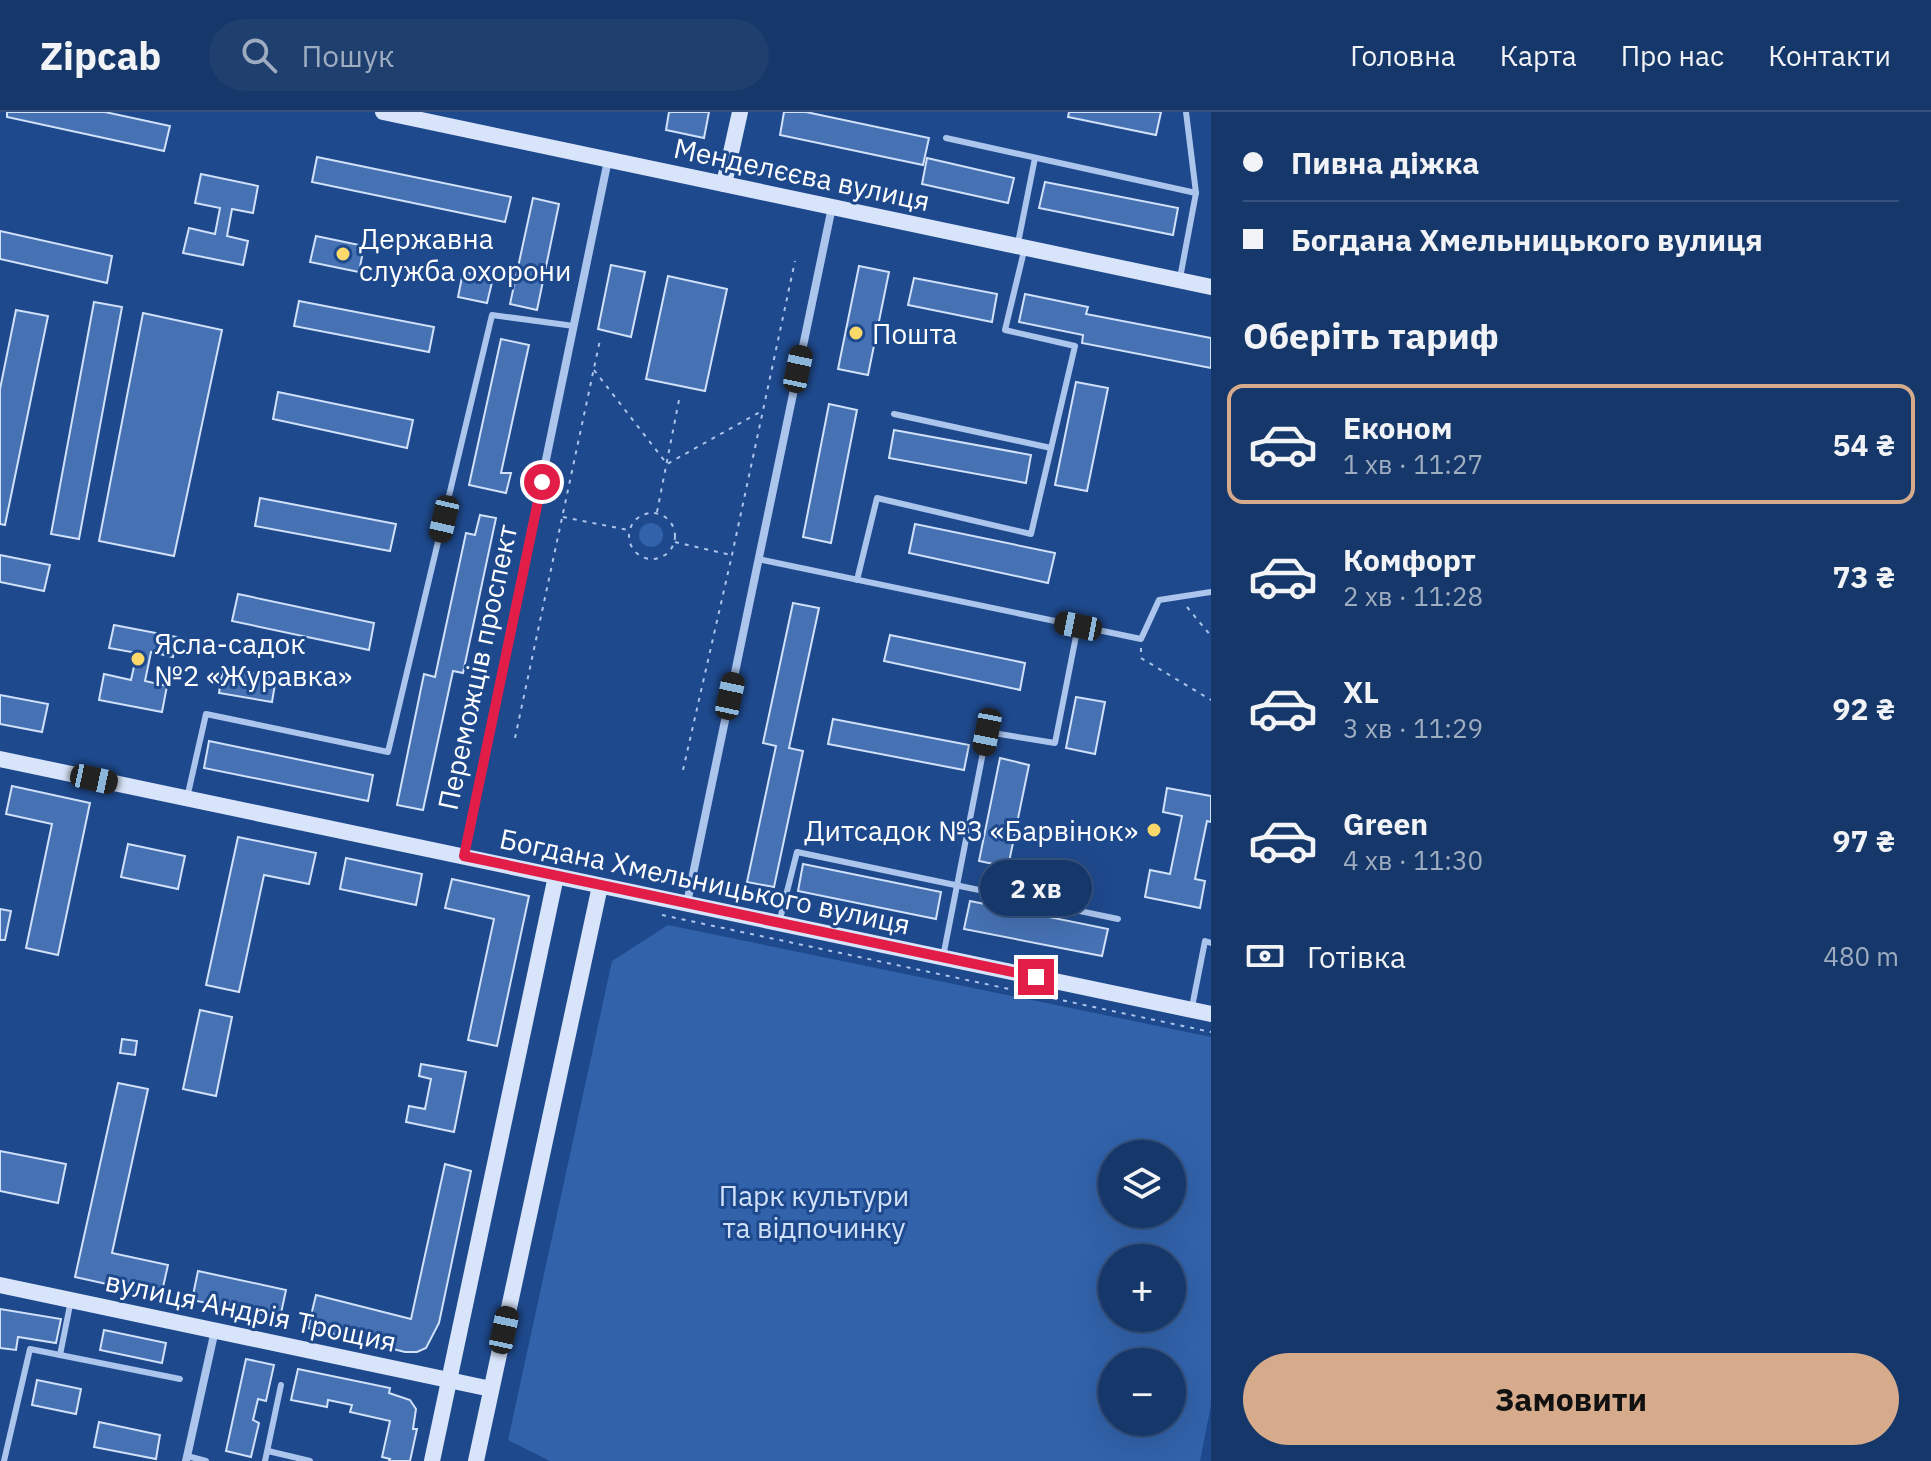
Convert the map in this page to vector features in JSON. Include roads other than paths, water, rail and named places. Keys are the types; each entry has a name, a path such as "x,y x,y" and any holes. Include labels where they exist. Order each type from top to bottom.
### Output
{"street":[{"name":"Менделєєва вулиця","path":"383,112 1211,287"},
{"path":"724,184 740,112"},
{"name":"Переможців проспект","path":"464,856 609,159"},
{"path":"687,903 832,207"},
{"name":"Богдана Хмельницького вулиця","path":"0,759 1211,1014"},
{"path":"432,1461 556,876"},
{"path":"476,1461 600,886"},
{"name":"вулиця Андрія Трощия","path":"0,1285 491,1389"},
{"path":"186,1459 215,1330"}],"lane":[{"path":"1179,280 1196,193 1186,112"},
{"path":"946,138 1196,193"},
{"path":"857,580 877,498 1031,534 1075,346 1005,330 1035,158"},
{"path":"187,798 206,714 388,752 492,315 574,326"},
{"path":"894,414 1051,448"},
{"path":"758,559 1141,639 1159,600 1211,592"},
{"path":"943,957 987,732 1055,743 1078,626"},
{"path":"779,923 797,852 1118,919"},
{"path":"1192,1010 1205,941 1211,943"},
{"path":"60,1355 71,1300"},
{"path":"4,1461 30,1349 180,1379"},
{"path":"265,1461 281,1385"},
{"path":"268,1451 310,1461"},
{"path":"186,1459 206,1461"}],"place":[{"name":"Державна служба охорони","path":"343,254"},
{"name":"Пошта","path":"856,333"},
{"name":"Ясла-садок №2 «Журавка»","path":"138,659"},
{"name":"Дитсадок №3 «Барвінок»","path":"1154,830"}],"park label":[{"name":"Парк культури та відпочинку","path":"814,1211"}]}
